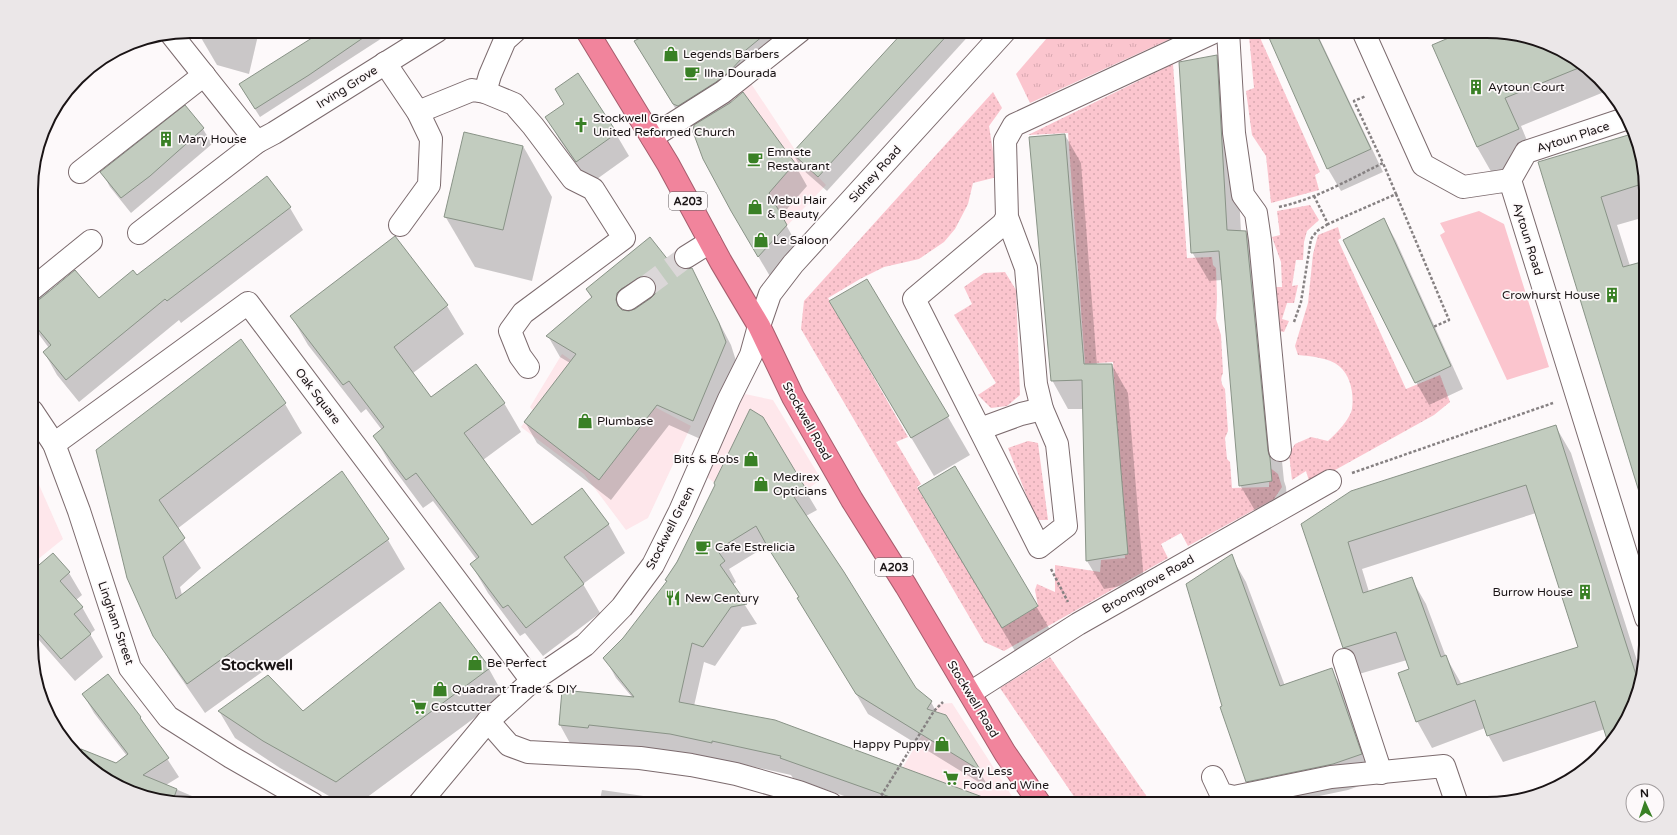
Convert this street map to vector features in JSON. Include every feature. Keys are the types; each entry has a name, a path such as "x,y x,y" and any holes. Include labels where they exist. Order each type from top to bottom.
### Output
{"highway":[{"name":"Stockwell Road","path":"591,38 652,137 710,242 759,326 793,397 852,500 906,586 1005,753 1035,797"}],"street":[{"name":"Irving Grove","path":"139,234 257,142 274,133 426,38"},
{"path":"485,92 490,75 507,38"},
{"path":"652,137 723,92 791,38"},
{"name":"Sidney Road","path":"759,326 770,294 793,264 999,38"},
{"path":"1008,217 1003,224 914,299 1039,547 1066,526 1058,444 1042,409 1036,384 1026,268 1008,217 1005,141 1014,125 1201,38"},
{"path":"1228,38 1234,134 1243,195 1256,213 1260,240 1280,450"},
{"path":"1366,38 1423,165 1463,187 1510,180"},
{"path":"175,39 257,142"},
{"path":"385,63 418,112 431,139 429,185 400,225"},
{"path":"80,172 204,75"},
{"path":"418,112 472,90 485,92 514,104 574,179 593,189 624,238 523,313 510,331 520,356 528,367"},
{"name":"Aytoun Place","path":"1510,180 1526,152 1622,120"},
{"name":"Aytoun Road","path":"1510,180 1639,595"},
{"path":"38,284 91,241"},
{"path":"686,257 710,242"},
{"name":"Oak Square","path":"54,444 248,303 532,681"},
{"name":"Stockwell Green","path":"425,797 488,721 532,681 585,644 622,607 653,565 680,511 729,399 751,355 759,326"},
{"path":"980,429 1021,414 1042,409"},
{"name":"Lingham Street","path":"38,420 54,444 79,511 130,668 168,717 231,757 301,797"},
{"name":"Broomgrove Road","path":"970,693 1078,624 1330,481"},
{"path":"1344,660 1381,773"},
{"path":"488,721 509,745 528,752 640,758 691,765 736,774 812,797"},
{"path":"1239,797 1331,777 1444,766 1455,797"},
{"path":"1213,777 1221,794 1231,797"}],"path":[{"path":"1388,86 1354,101 1383,163 1449,320 1433,327"},
{"path":"1256,213 1296,203 1314,196 1383,163"},
{"path":"1293,324 1301,302 1310,239 1317,231 1328,224 1396,194"},
{"path":"1314,196 1328,224"},
{"path":"1330,481 1577,395"},
{"path":"1039,547 1078,624"},
{"path":"880,797 934,711 943,702"}],"shaded area":[{"path":"750,82 801,159 826,185 762,252 742,229 731,211 701,155 693,132 694,123"},
{"path":"562,354 590,373 691,426 648,518 626,530 584,474 521,427 533,411 530,407"},
{"path":"745,394 773,400 821,479 799,496 779,508 717,485 702,473 732,414"},
{"path":"38,483 63,539 38,559"},
{"path":"952,703 1012,797 885,797 922,735 938,704"}],"green space":[{"path":"1047,38 1170,39 1030,103 1016,74"},
{"path":"1249,38 1260,38 1320,172 1315,175 1319,190 1271,203 1266,156 1252,135 1246,91 1254,88"},
{"path":"1173,64 1187,258 1212,257 1213,265 1216,268 1216,319 1221,335 1223,373 1221,381 1225,389 1228,431 1225,438 1227,459 1230,462 1232,488 1269,487 1269,467 1278,474 1282,487 1274,499 1188,546 1181,533 1161,544 1168,558 1004,651 984,642 801,329 804,301 993,92 1002,108 989,126 997,177 973,183 968,204 955,229 944,242 919,259 884,267 828,298 908,437 896,442 921,484 917,487 1002,628 1038,606 1035,590 1037,584 1055,592 1055,565 1100,572 1101,560 1125,558 1113,362 1085,364 1068,133 1028,135"},
{"path":"1310,205 1319,220 1307,231 1304,242 1303,260 1296,260 1292,286 1298,285 1294,303 1287,303 1282,319 1289,321 1284,332 1279,331 1276,287 1282,287 1281,262 1272,237 1280,235 1277,211"},
{"path":"1479,211 1504,224 1549,367 1507,380 1440,235 1445,232 1440,223"},
{"path":"1338,227 1341,238 1338,240 1406,389 1440,375 1450,402 1434,415 1310,484 1306,471 1292,480 1289,454 1295,444 1311,437 1328,441 1346,422 1352,409 1351,386 1343,370 1335,363 1325,359 1298,355 1295,346 1308,303 1313,254 1318,235"},
{"path":"1005,272 1016,290 1020,395 1007,406 991,408 978,395 996,383 954,315 972,304 964,287 984,273"},
{"path":"1028,441 1038,443 1048,520 1036,520 1008,448"},
{"path":"1050,657 1147,797 1075,797 1000,688"}],"building":[{"path":"312,38 363,38 309,75 255,109 239,84"},
{"path":"640,38 760,38 741,54 743,57 729,72 678,106 673,104 634,41"},
{"path":"898,38 945,38 818,177 792,153"},
{"path":"1269,38 1318,38 1371,149 1327,169"},
{"name":"Aytoun Court","path":"1448,38 1507,39 1536,46 1563,58 1578,68 1505,98 1519,129 1477,147 1432,45"},
{"path":"1217,55 1227,230 1246,231 1272,481 1239,486 1219,251 1191,253 1179,62"},
{"name":"Stockwell Green United Reformed Church","path":"578,73 617,133 576,162 545,117 564,104 555,89"},
{"path":"743,92 795,163 769,193 787,225 758,257 703,159 693,132 694,125 730,103"},
{"name":"Mary House","path":"185,105 204,128 150,176 121,198 100,172"},
{"path":"464,132 523,146 503,230 444,217"},
{"path":"1065,134 1084,364 1112,364 1128,554 1086,561 1082,380 1051,381 1029,137"},
{"name":"Crowhurst House","path":"1628,135 1631,141 1638,170 1639,185 1601,197 1623,267 1639,263 1639,492 1538,162"},
{"path":"267,176 291,207 167,301 165,299 66,380 43,352 51,345 38,329 38,300 75,270 99,298 133,270 137,275"},
{"path":"1384,218 1451,366 1415,383 1343,240"},
{"path":"395,236 448,305 394,347 431,397 476,364 505,403 464,433 532,525 582,488 609,524 564,557 584,584 526,628 508,605 503,608 470,564 479,557 416,473 406,480 373,436 384,427 349,381 343,385 290,316"},
{"path":"650,237 669,261 674,257 675,263 680,268 692,268 719,323 726,342 693,421 657,405 599,480 524,422 576,354 546,336 592,297 586,289","holes":["643,276 649,277 654,281 656,287 655,294 635,309 629,311 622,310 618,306 616,300 617,293"]},
{"path":"867,279 949,416 911,438 829,301"},
{"path":"241,339 286,403 159,500 185,538 163,557 176,599 342,471 389,539 187,684 153,636 127,578 96,450"},
{"path":"750,409 763,417 806,489 794,497 844,572 916,688 932,701 927,709 946,715 981,771 856,694 797,598 799,597 756,526 717,550 725,561 720,565 747,604 731,607 703,647 692,643 679,702 775,720 983,797 890,797 780,758 781,756 712,741 712,743 670,734 589,725 588,728 559,725 562,690 634,697 603,658 623,638 667,581 665,580 677,562 715,485 714,483"},
{"name":"Burrow House","path":"1556,425 1636,675 1631,694 1619,721 1608,738 1607,739 1595,701 1487,736 1475,700 1416,722 1398,673 1409,669 1396,632 1343,648 1301,524 1351,491","holes":["1526,485 1578,647 1457,685 1446,655 1441,657 1412,577 1363,593 1348,542"]},
{"path":"955,466 1038,606 1002,628 918,488"},
{"path":"53,553 70,572 60,581 83,607 74,614 91,634 61,659 38,633 38,566"},
{"path":"1232,554 1280,686 1332,668 1362,754 1333,764 1246,782 1220,707 1222,706 1186,584"},
{"path":"440,602 490,668 336,782 263,741 218,711 268,675 303,711"},
{"path":"108,674 141,717 140,718 169,758 143,775 177,789 174,796 141,789 114,777 97,766 82,753 81,749 116,763 128,754 82,694"}],"tunnel":[{"path":"644,288 686,257"}],"place":[{"name":"Legends Barbers","path":"671,54"},
{"name":"Ilha Dourada","path":"692,73"},
{"name":"Aytoun Court","path":"1476,87"},
{"name":"Stockwell Green United Reformed Church","path":"581,125"},
{"name":"Mary House","path":"166,139"},
{"name":"Emnete Restaurant","path":"755,159"},
{"name":"Mebu Hair & Beauty","path":"755,207"},
{"name":"Le Saloon","path":"761,240"},
{"name":"Crowhurst House","path":"1612,295"},
{"name":"Plumbase","path":"585,421"},
{"name":"Bits & Bobs","path":"751,459"},
{"name":"Medirex Opticians","path":"761,484"},
{"name":"Cafe Estrelicia","path":"703,547"},
{"name":"Burrow House","path":"1585,592"},
{"name":"New Century","path":"673,598"},
{"name":"Be Perfect","path":"475,663"},
{"name":"Quadrant Trade & DIY","path":"440,689"},
{"name":"Costcutter","path":"419,707"},
{"name":"Happy Puppy","path":"942,744"},
{"name":"Pay Less Food and Wine","path":"951,778"}],"district":[{"name":"Stockwell","path":"257,665"}]}
